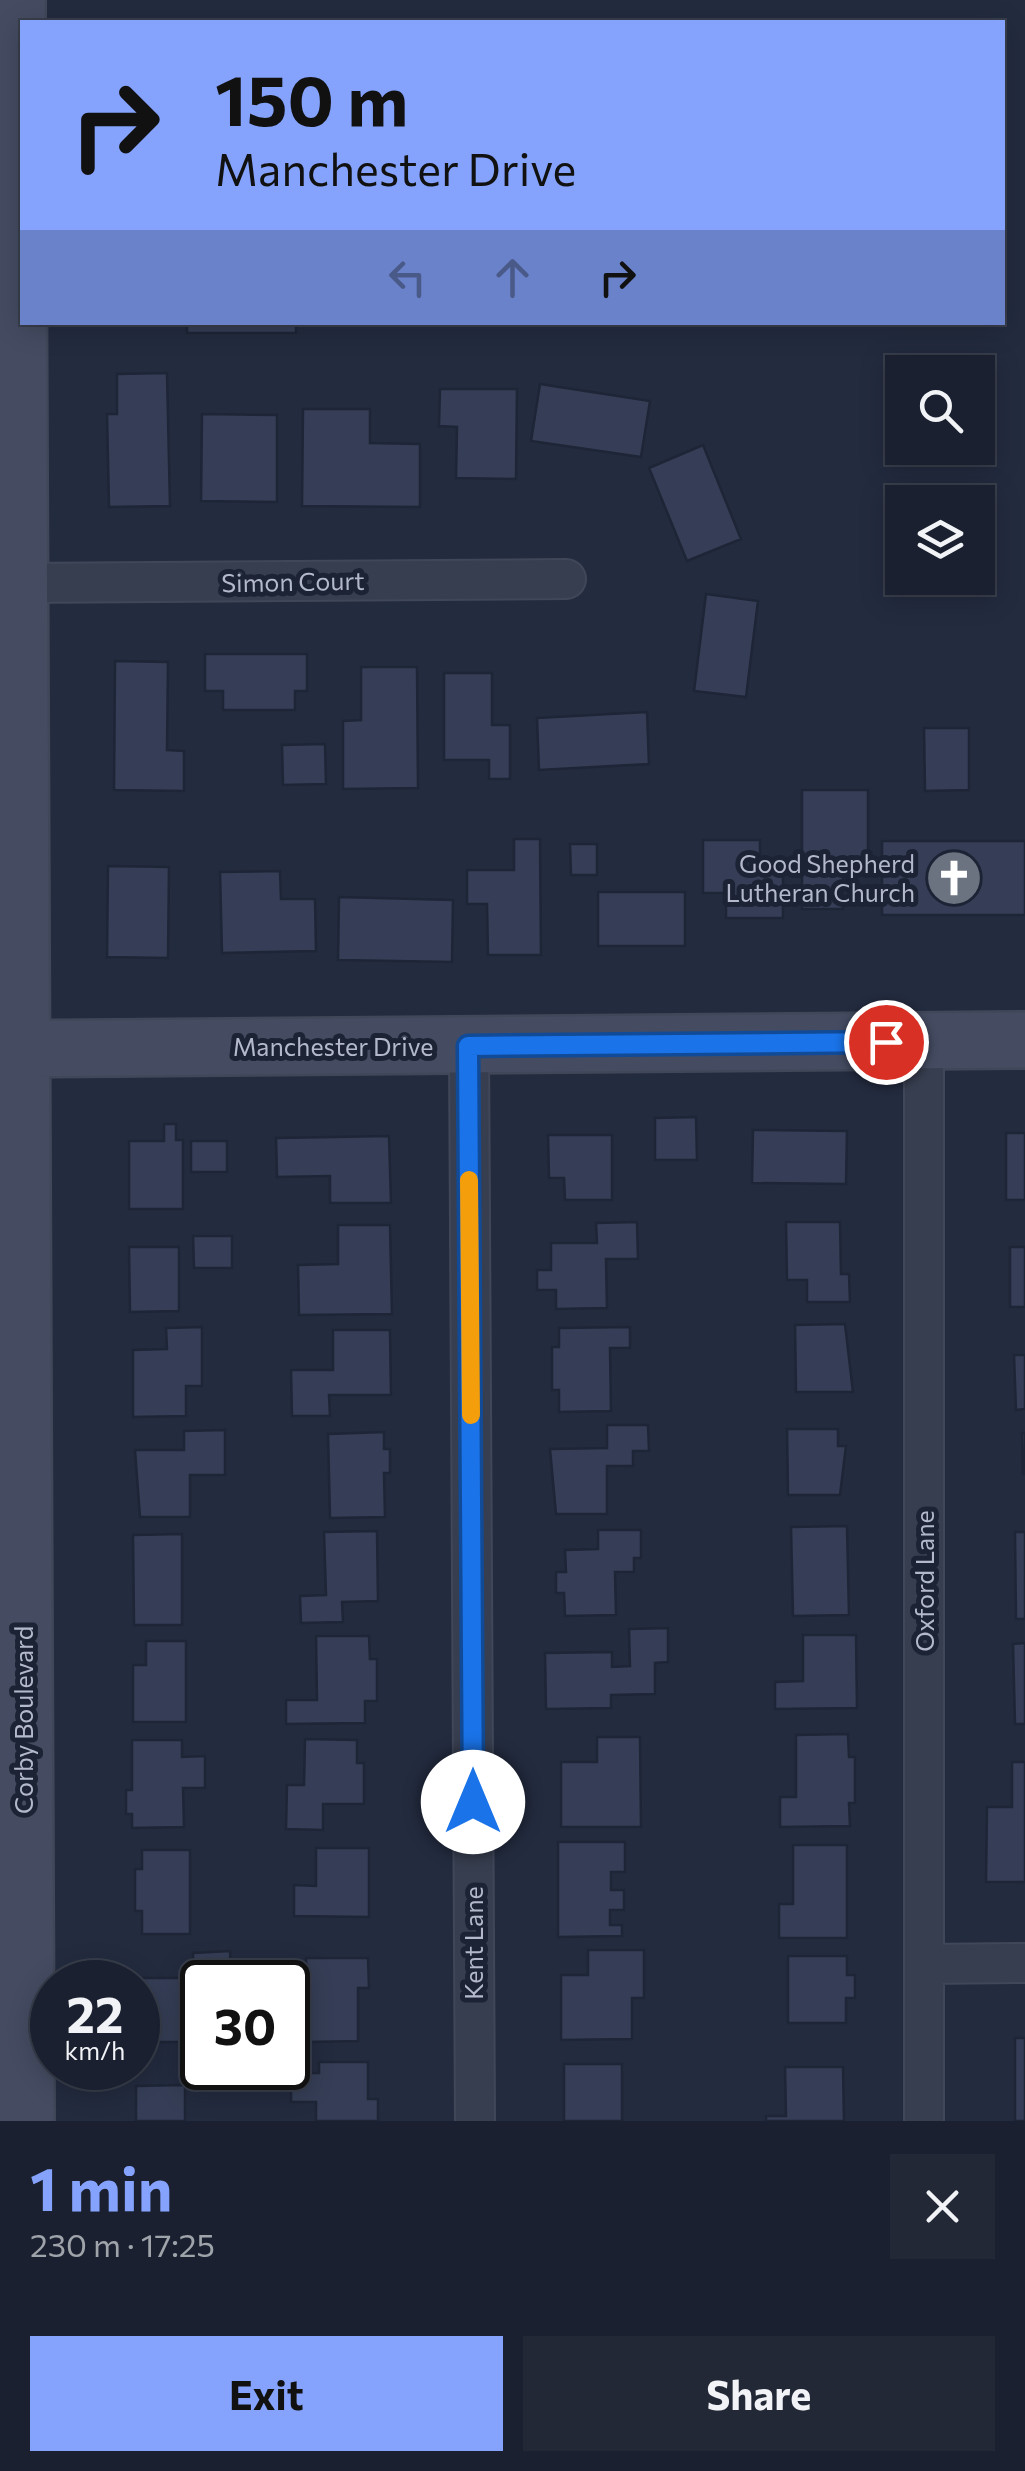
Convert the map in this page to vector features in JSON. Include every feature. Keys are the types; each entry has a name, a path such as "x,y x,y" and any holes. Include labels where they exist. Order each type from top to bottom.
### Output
{"street":[{"name":"Corby Boulevard","path":"17,0 20,194"},
{"name":"Corby Boulevard","path":"20,325 21,584 11,1049 11,1514 26,2121"},
{"name":"Simon Court","path":"21,584 566,579"},
{"name":"Manchester Drive","path":"11,1049 1025,1040"},
{"name":"Oxford Lane","path":"924,1041 924,2121"},
{"name":"Kent Lane","path":"468,1046 475,2121"},
{"path":"925,1964 1025,1963"}],"building":[{"path":"187,325 296,325 296,333 187,333"},
{"path":"167,373 170,506 109,507 107,414 117,414 117,374"},
{"path":"540,384 650,401 641,457 531,441"},
{"path":"440,389 517,389 516,479 456,478 457,427 439,426"},
{"path":"303,409 370,409 370,443 420,444 420,507 302,506"},
{"path":"202,414 277,415 277,502 201,501"},
{"path":"703,445 741,539 687,561 649,468"},
{"path":"706,594 758,601 746,697 694,691"},
{"path":"205,654 307,654 307,691 295,691 295,710 223,710 223,691 205,691"},
{"path":"115,661 168,662 167,750 184,751 184,791 114,790"},
{"path":"361,667 417,667 418,788 343,789 343,721 361,720"},
{"path":"444,673 492,673 492,725 510,725 510,779 489,779 489,760 444,760"},
{"path":"647,712 649,764 539,770 537,718"},
{"path":"924,728 969,728 969,790 925,791"},
{"path":"325,744 326,784 283,785 282,745"},
{"path":"802,790 868,790 868,863 843,863 843,909 802,909"},
{"path":"514,839 540,839 541,955 488,955 487,904 467,904 467,870 514,870"},
{"path":"703,840 760,840 760,860 783,859 783,918 726,918 726,893 703,893"},
{"name":"Good Shepherd Lutheran Church","path":"882,841 1025,841 1025,915 882,915"},
{"path":"570,844 597,844 597,875 571,875"},
{"path":"108,866 169,867 168,958 107,957"},
{"path":"280,871 281,899 315,899 316,951 222,953 220,872"},
{"path":"598,892 685,892 685,946 598,946"},
{"path":"339,897 453,900 452,962 338,960"},
{"path":"696,1117 697,1160 655,1160 655,1118"},
{"path":"164,1124 176,1124 176,1140 183,1140 183,1209 129,1209 129,1141 164,1141"},
{"path":"753,1130 847,1131 846,1184 752,1183"},
{"path":"1006,1133 1025,1133 1025,1200 1006,1200"},
{"path":"548,1135 612,1135 612,1200 565,1200 564,1178 549,1178"},
{"path":"389,1136 391,1203 330,1203 330,1176 277,1177 276,1138"},
{"path":"191,1141 227,1141 227,1172 191,1172"},
{"path":"637,1222 638,1259 606,1259 607,1308 556,1309 556,1290 537,1290 537,1270 551,1270 551,1243 597,1243 596,1223"},
{"path":"786,1222 840,1222 841,1274 849,1274 850,1302 807,1302 807,1280 787,1280"},
{"path":"338,1225 390,1225 392,1314 299,1315 298,1265 338,1264"},
{"path":"193,1236 232,1236 232,1268 194,1268"},
{"path":"129,1247 179,1247 179,1311 130,1312"},
{"path":"1010,1247 1025,1247 1025,1307 1010,1307"},
{"path":"845,1324 853,1392 796,1392 795,1325"},
{"path":"202,1327 202,1386 186,1386 186,1416 133,1417 133,1350 167,1349 166,1328"},
{"path":"630,1327 630,1348 610,1348 611,1411 559,1412 559,1390 552,1390 552,1347 559,1347 559,1328"},
{"path":"333,1330 390,1330 391,1395 329,1395 330,1416 292,1416 291,1370 333,1370"},
{"path":"1014,1355 1025,1355 1025,1409 1016,1410"},
{"path":"607,1425 648,1425 649,1451 633,1451 633,1466 607,1466 607,1514 556,1514 550,1449 607,1448"},
{"path":"787,1429 838,1429 838,1446 846,1446 840,1495 788,1495"},
{"path":"225,1430 225,1475 190,1475 190,1517 140,1517 135,1450 184,1450 184,1431"},
{"path":"384,1432 384,1449 390,1449 390,1473 384,1473 385,1517 330,1518 328,1434"},
{"path":"1025,1433 1025,1474 1023,1474"},
{"path":"847,1526 849,1615 793,1616 791,1527"},
{"path":"598,1530 641,1530 641,1558 634,1558 634,1572 615,1572 616,1615 565,1616 564,1593 556,1593 556,1572 566,1572 565,1550 598,1549"},
{"path":"377,1531 378,1601 342,1602 343,1622 301,1623 300,1596 326,1595 324,1532"},
{"path":"1015,1532 1025,1532 1025,1619 1016,1619"},
{"path":"182,1534 182,1625 134,1625 133,1535"},
{"path":"668,1628 668,1662 655,1663 655,1694 611,1695 611,1708 546,1709 545,1653 612,1652 612,1667 630,1666 629,1629"},
{"path":"803,1635 856,1635 857,1708 775,1709 775,1682 803,1681"},
{"path":"316,1636 369,1636 370,1659 377,1659 377,1701 365,1701 365,1723 286,1724 286,1700 317,1700"},
{"path":"146,1641 186,1641 186,1722 133,1722 133,1665 146,1665"},
{"path":"1025,1643 1025,1724 1015,1724 1013,1644"},
{"path":"848,1734 849,1757 855,1757 855,1803 849,1803 850,1826 780,1827 780,1797 796,1797 796,1735"},
{"path":"597,1737 640,1737 641,1827 561,1827 561,1762 597,1762"},
{"path":"305,1739 357,1740 357,1763 364,1763 364,1804 323,1804 323,1830 286,1829 287,1785 304,1785"},
{"path":"132,1740 182,1740 182,1757 205,1756 205,1788 183,1788 184,1827 132,1828 132,1814 126,1814 126,1790 132,1790"},
{"path":"1012,1762 1025,1762 1025,1882 986,1882 987,1807 1012,1807"},
{"path":"558,1842 625,1842 625,1872 611,1872 611,1890 624,1890 624,1910 610,1910 610,1925 622,1925 622,1936 558,1937"},
{"path":"793,1845 847,1845 847,1938 779,1938 779,1904 793,1904"},
{"path":"316,1848 369,1848 369,1917 294,1916 294,1885 316,1886"},
{"path":"142,1850 190,1850 190,1934 142,1934 142,1911 135,1911 135,1869 142,1869"},
{"path":"588,1950 644,1950 644,1998 632,1998 632,2039 561,2040 561,1975 588,1975"},
{"path":"230,1951 230,1960 193,1960 193,1953"},
{"path":"788,1956 847,1956 847,1975 855,1975 855,1998 846,1998 846,2023 788,2023"},
{"path":"368,1958 369,1988 358,1988 358,2041 310,2042 310,1960 306,1960"},
{"path":"160,1978 180,1978 180,2042 160,2042"},
{"path":"1015,2038 1025,2038 1025,2121 1015,2121"},
{"path":"319,2062 368,2062 368,2099 378,2099 378,2121 316,2121 316,2102 291,2102 291,2090 310,2090 310,2073 319,2073"},
{"path":"564,2064 622,2064 622,2121 564,2121"},
{"path":"785,2067 843,2067 844,2121 766,2121 766,2116 786,2116"},
{"path":"180,2085 180,2090 185,2090 185,2121 136,2121 136,2090 160,2090 160,2086"}],"slow traffic":[{"path":"469,1180 471,1415"}],"place":[{"name":"Good Shepherd Lutheran Church","path":"954,878"}],"route":[{"path":"473,1802 468,1046 886,1042"}]}
